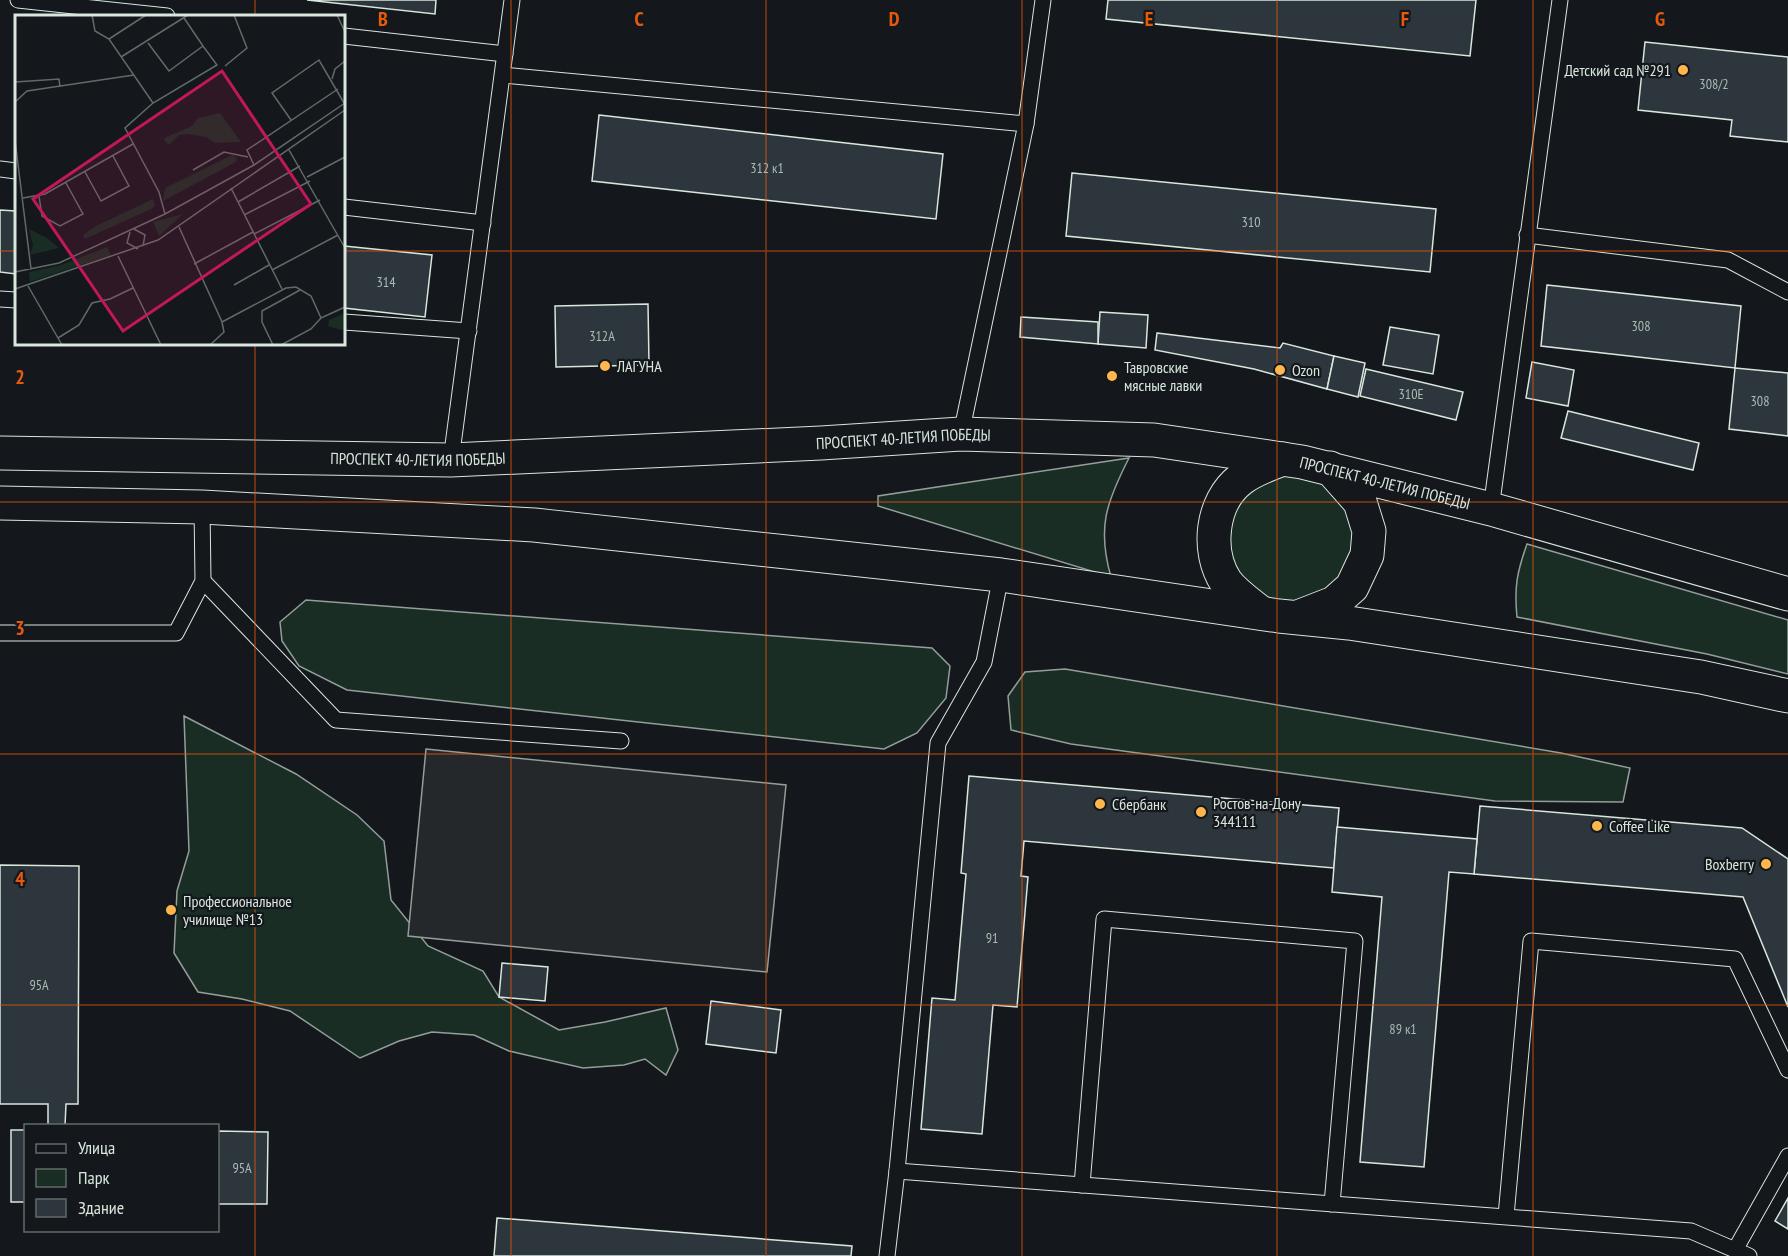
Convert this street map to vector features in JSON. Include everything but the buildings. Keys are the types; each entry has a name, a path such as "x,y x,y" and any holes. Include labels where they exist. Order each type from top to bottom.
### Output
{"main road":[{"name":"ПРОСПЕКТ 40-ЛЕТИЯ ПОБЕДЫ","path":"0,453 451,460 821,443 961,434 1154,440 1330,468 1491,509 1788,594"},
{"path":"1261,613 1227,582 1215,557 1214,528 1223,501 1240,480 1268,464 1283,459"},
{"path":"1297,617 1335,603 1352,587 1367,555 1369,531 1360,502 1330,468"},
{"path":"0,503 202,507 534,525 1001,575 1261,613 1349,623 1701,677 1788,696"}],"lane":[{"path":"18,0 157,15"},
{"path":"451,460 512,0"},
{"path":"961,434 1026,124 1043,0"},
{"path":"1491,509 1560,0"},
{"path":"345,36 505,54"},
{"path":"502,75 1026,124"},
{"path":"0,169 15,171"},
{"path":"345,207 483,222"},
{"path":"1527,235 1728,260 1788,292"},
{"path":"0,299 15,300"},
{"path":"345,322 469,331"},
{"path":"0,633 176,633 203,581 202,507"},
{"path":"887,1256 938,743 984,662 1001,575"},
{"path":"203,581 336,720 621,741"},
{"path":"1082,1185 1104,919 1355,941 1332,1204"},
{"path":"1506,1216 1530,941 1735,959 1788,1070"},
{"path":"1735,1250 1788,1156"},
{"path":"897,1171 1691,1231 1749,1256"}],"green space":[{"path":"1129,458 1106,516 1105,544 1111,577 878,506 878,496"},
{"path":"1271,474 1318,477 1354,514 1351,566 1333,588 1294,602 1270,599 1245,582 1229,557 1232,510 1247,489"},
{"path":"1527,544 1788,620 1788,674 1707,654 1517,617 1517,580"},
{"path":"306,600 932,648 950,666 946,698 917,733 884,749 347,690 299,666 282,641 280,622"},
{"path":"1065,669 1561,753 1630,768 1623,802 1495,801 1071,744 1011,730 1008,696 1025,672"},
{"path":"184,716 296,774 357,815 384,841 391,900 428,946 483,971 499,997 559,1030 666,1008 678,1050 666,1075 645,1059 624,1065 583,1068 509,1051 474,1035 432,1032 399,1041 360,1058 290,1011 242,999 198,992 174,953 177,891 189,851"}],"shaded area":[{"path":"426,749 786,785 767,972 408,936"}],"place":[{"name":"Детский сад №291","path":"1683,70"},
{"name":"ЛАГУНА","path":"605,366"},
{"name":"Ozon","path":"1280,370"},
{"name":"Тавровские мясные лавки","path":"1112,376"},
{"name":"Сбербанк","path":"1100,804"},
{"name":"Ростов-на-Дону 344111","path":"1201,812"},
{"name":"Coffee Like","path":"1597,826"},
{"name":"Boxberry","path":"1766,864"},
{"name":"Профессиональное училище №13","path":"171,910"}]}
